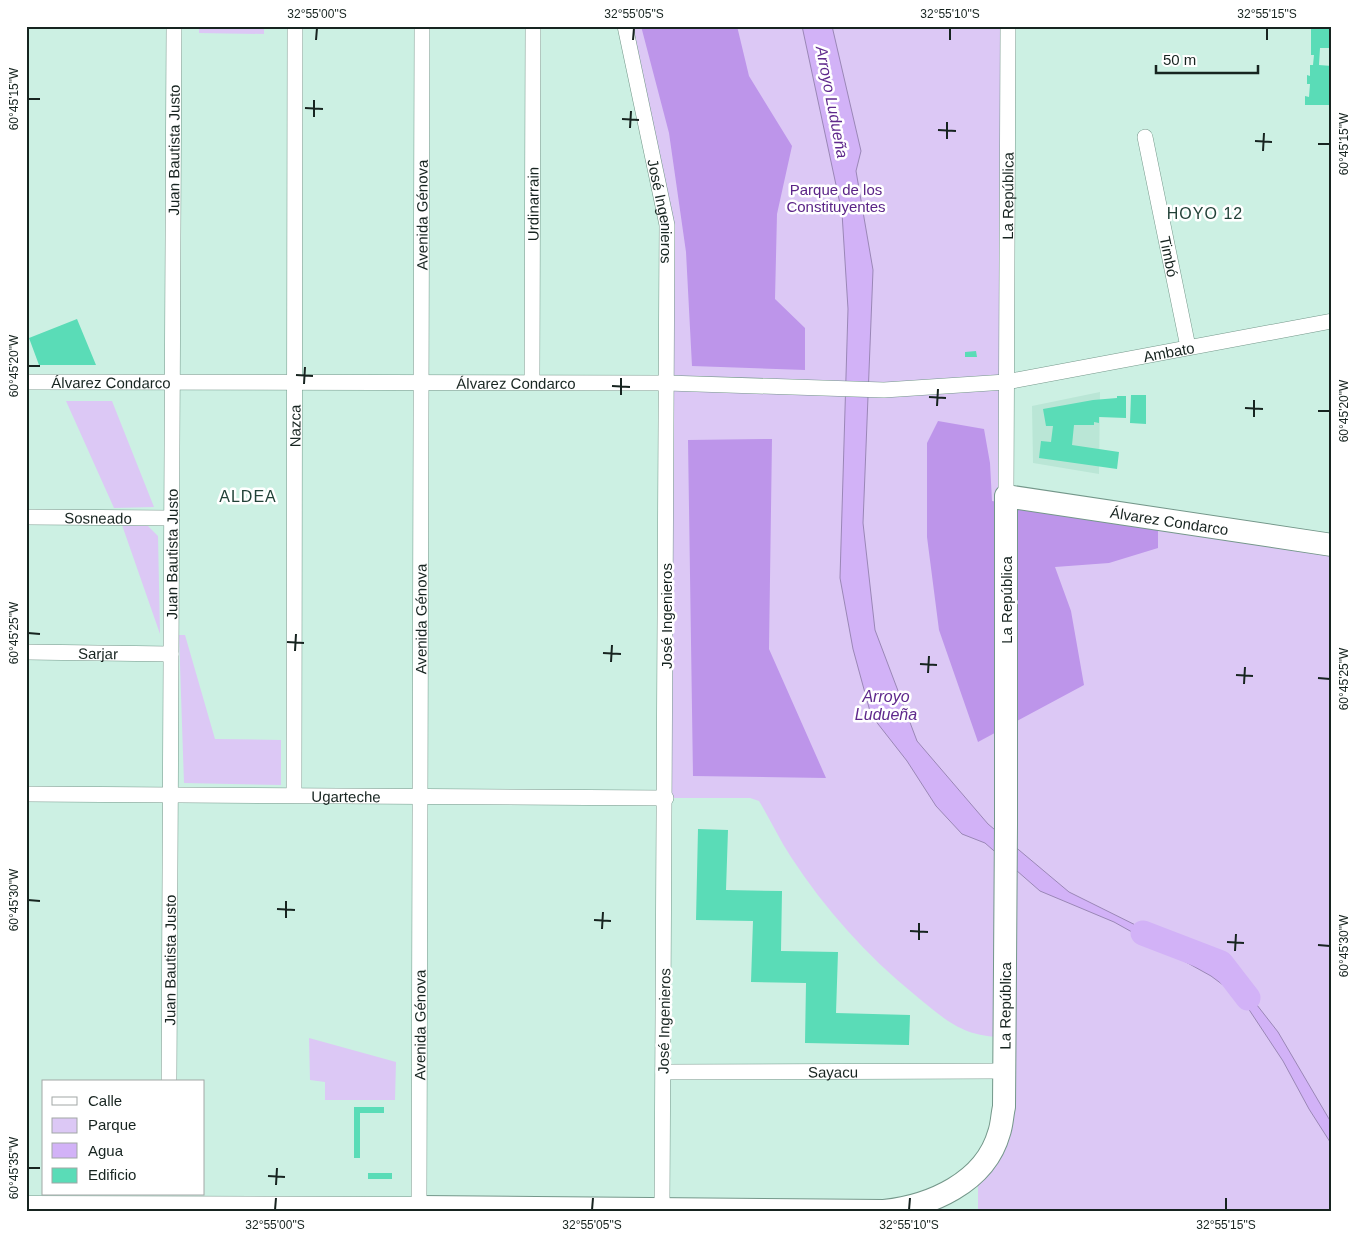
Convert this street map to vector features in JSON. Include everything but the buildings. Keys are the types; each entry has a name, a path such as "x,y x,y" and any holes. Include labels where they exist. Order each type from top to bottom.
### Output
{"main road":[{"name":"Álvarez Condarco","path":"1006,496 1332,545"},
{"name":"La República","path":"422,1210 662,1209 884,1211 904,1208 943,1195 963,1183 979,1168 999,1134 1004,1107 1006,496"}],"street":[{"name":"Juan Bautista Justo","path":"169,1080 174,26"},
{"name":"Nazca","path":"294,795 295,26"},
{"name":"Avenida Génova","path":"422,26 420,796 422,1210"},
{"name":"Urdinarrain","path":"532,382 533,26"},
{"name":"José Ingenieros","path":"625,26 667,225 666,798 662,1209"},
{"name":"La República","path":"1006,496 1008,26"},
{"name":"Timbó","path":"1145,137 1188,347"},
{"name":"Ambato","path":"1006,382 1332,321"},
{"name":"Álvarez Condarco","path":"26,382 667,383 884,390 1006,382"},
{"name":"Sosneado","path":"26,517 172,518"},
{"name":"Sarjar","path":"26,652 171,654"},
{"name":"Ugarteche","path":"26,794 666,798"},
{"name":"Sayacu","path":"663,1072 1004,1071"},
{"path":"26,1206 169,1204 422,1210"}],"shaded area":[{"path":"641,26 737,26 749,76 792,146 777,214 775,299 805,328 805,370 692,366 686,252 669,133"},
{"path":"1100,392 1099,474 1033,463 1032,406"},
{"path":"938,421 984,429 990,463 992,501 1158,527 1158,548 1109,563 1055,567 1071,611 1084,685 978,742 939,630 927,537 927,443"},
{"path":"772,439 769,649 826,778 693,776 688,440"}],"green space":[{"path":"199,26 264,26 264,34 199,33"},
{"name":"Parque de los Constituyentes","path":"625,26 1008,26 1006,496 1332,545 1332,1212 978,1212 978,1186 936,1212 426,1212 904,1208 988,1156 1004,1037 977,1034 955,1025 926,1004 880,964 847,931 818,895 787,850 759,801 750,798 666,798 667,225"},
{"path":"66,401 112,401 154,507 114,508"},
{"path":"122,525 148,526 158,536 160,634"},
{"path":"179,635 185,635 215,739 281,740 281,785 184,783"},
{"path":"309,1038 396,1062 395,1100 325,1100 325,1082 310,1080"}],"water":[{"name":"Arroyo Ludueña","path":"802,26 832,26 861,151 856,171 873,270 863,523 875,630 917,741 988,824 1069,892 1232,973 1278,1032 1332,1124 1332,1145 1309,1109 1283,1061 1242,999 1211,976 1114,922 1040,891 985,843 962,834 936,806 907,761 871,715 853,649 840,578 848,309 842,213"}],"waterway":[{"name":"Arroyo Ludueña","path":"1143,933 1221,963 1248,998"}],"district":[{"name":"HOYO 12","path":"1205,213"},
{"name":"ALDEA","path":"248,496"}]}
